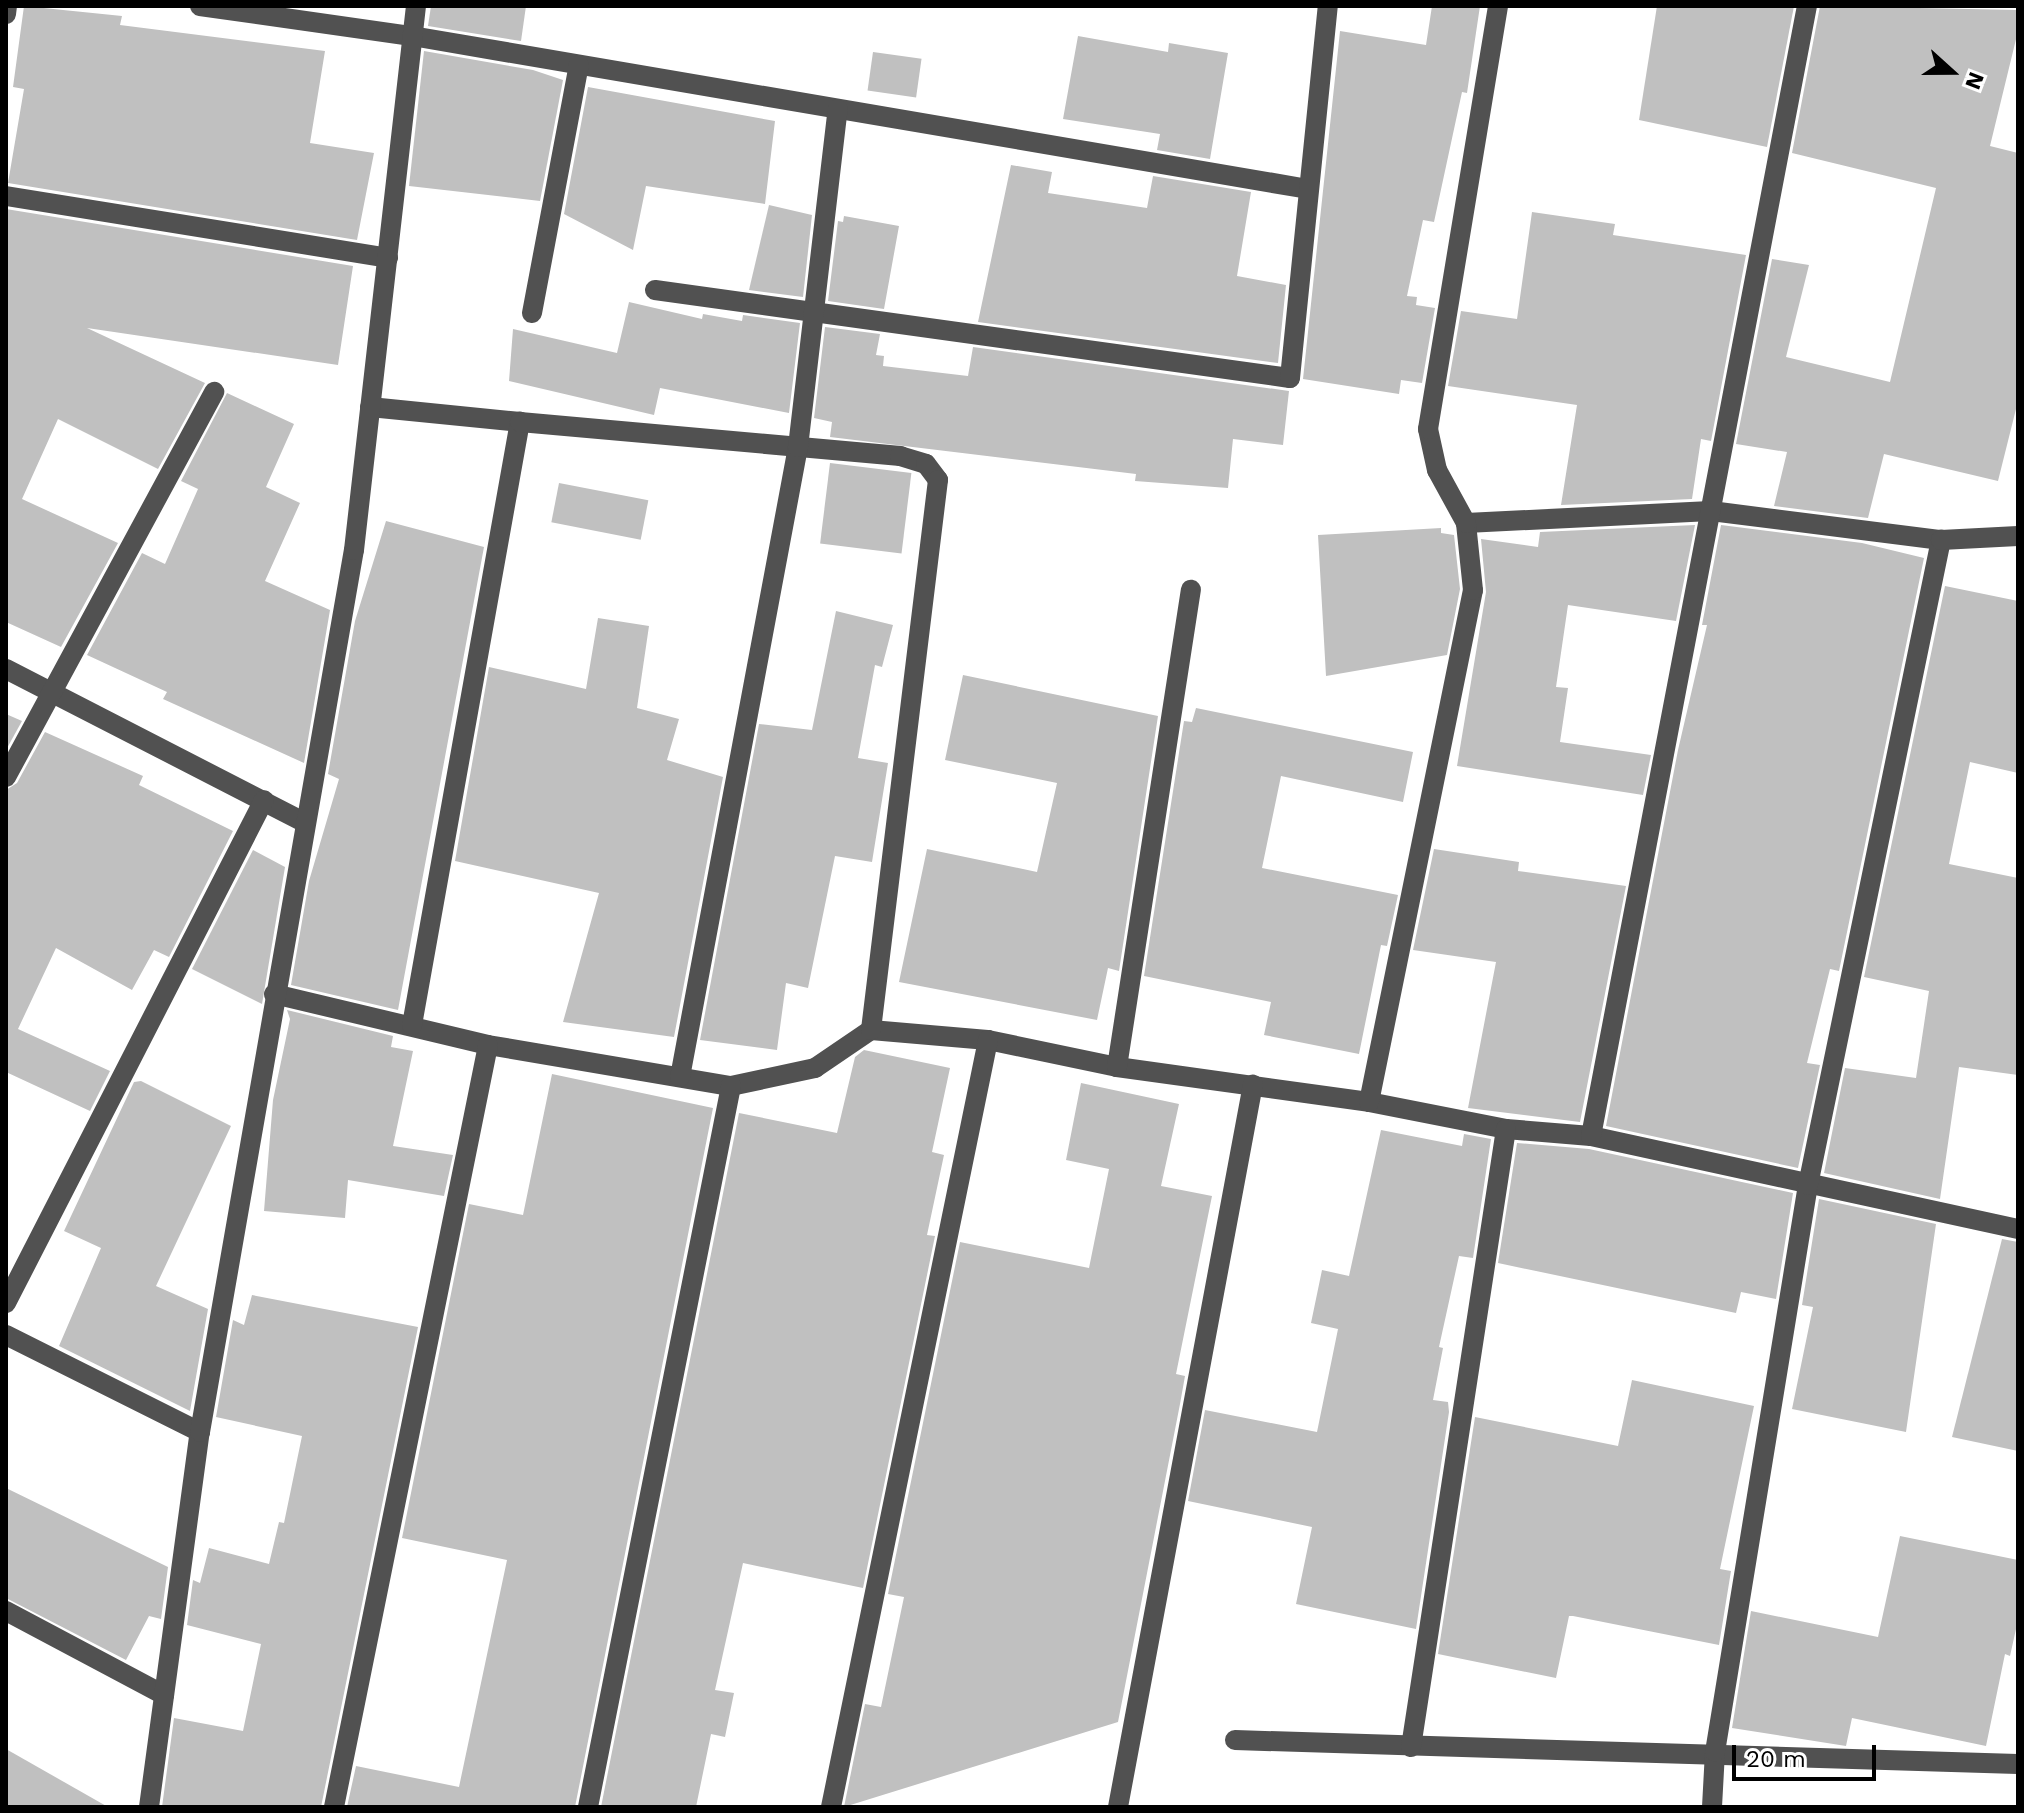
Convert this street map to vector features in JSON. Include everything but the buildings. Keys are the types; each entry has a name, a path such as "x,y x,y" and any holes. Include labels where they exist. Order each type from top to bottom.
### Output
{"street":[{"path":"6,14 7,6"},
{"path":"200,6 412,36 1308,189"},
{"path":"149,1807 200,1432 304,822 354,550 416,6"},
{"path":"655,290 816,316 1290,378 1328,6"},
{"path":"1369,1102 1473,590 1466,523 1437,470 1428,429 1498,6"},
{"path":"1591,1136 1807,6"},
{"path":"532,313 579,65"},
{"path":"680,1077 798,447 816,316 838,109"},
{"path":"6,196 388,258"},
{"path":"6,777 214,392"},
{"path":"370,407 900,456 926,464 938,480 871,1030"},
{"path":"412,1025 520,422"},
{"path":"1466,523 1711,511 1941,540 2018,536"},
{"path":"1712,1807 1715,1752 1808,1185 1941,540"},
{"path":"1117,1067 1191,590"},
{"path":"6,669 304,822"},
{"path":"6,1303 264,800"},
{"path":"274,994 488,1045 731,1086 815,1068 871,1030 988,1040 1117,1067 1369,1102 1506,1129 1591,1136 2018,1229"},
{"path":"831,1807 988,1040"},
{"path":"334,1807 488,1045"},
{"path":"1118,1807 1253,1084"},
{"path":"588,1807 731,1086"},
{"path":"1411,1747 1506,1129"},
{"path":"6,1335 200,1432"},
{"path":"6,1611 164,1695"},
{"path":"1235,1740 1411,1747 1715,1752 2016,1764 2018,1742"}]}
